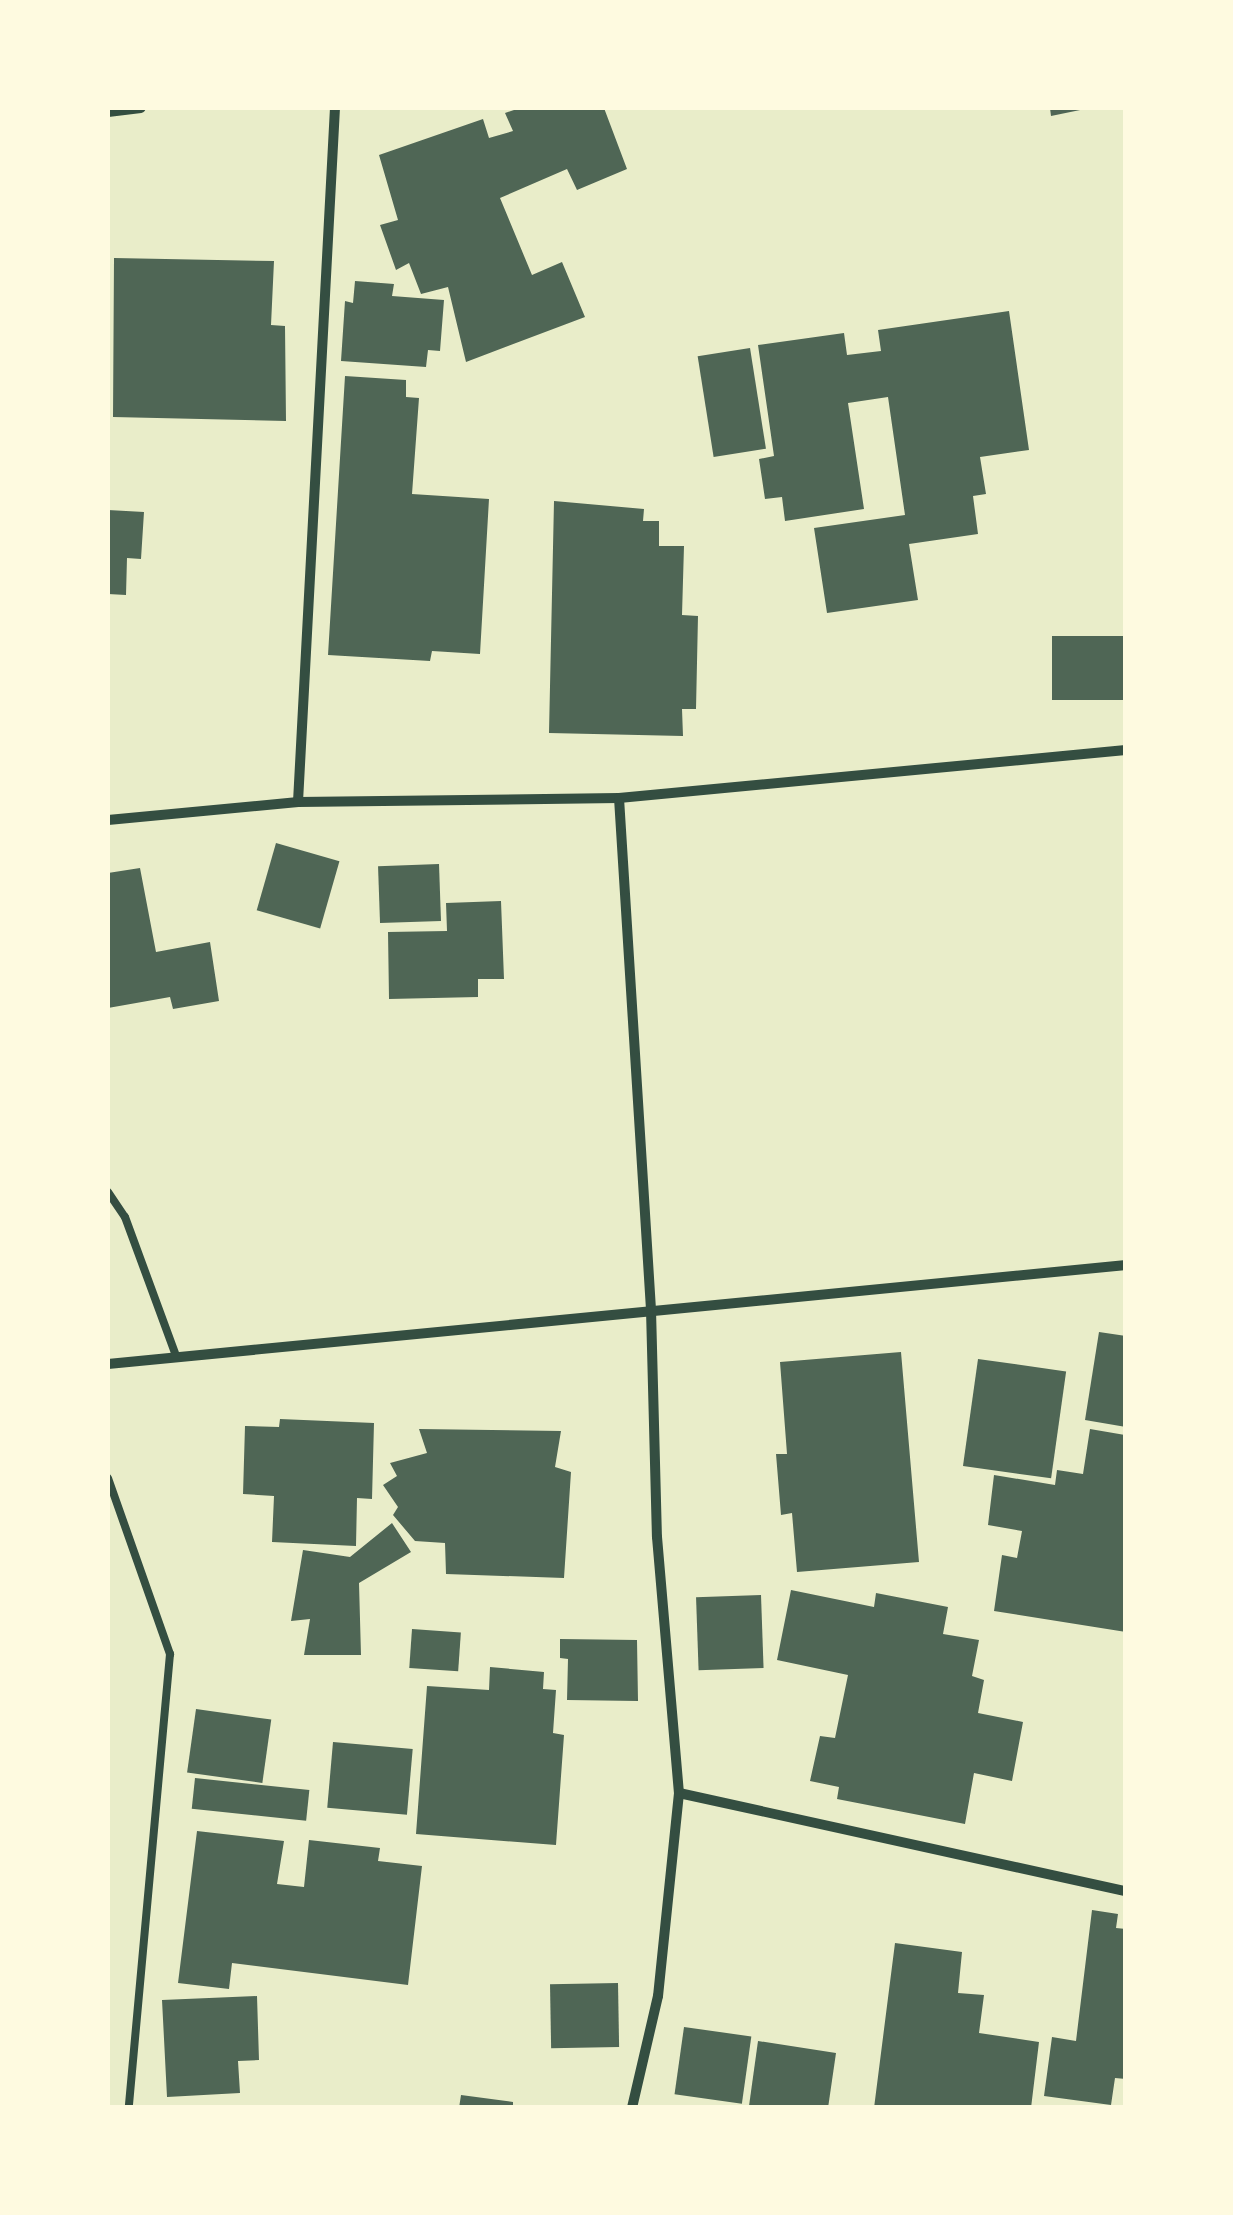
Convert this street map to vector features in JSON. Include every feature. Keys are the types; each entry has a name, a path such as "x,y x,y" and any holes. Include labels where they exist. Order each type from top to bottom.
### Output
{"street":[{"path":"108,112 141,108"},
{"path":"298,802 335,108"},
{"path":"108,820 298,802 619,798 1126,750"},
{"path":"619,798 651,1310 657,1537 679,1793 658,1996 632,2108"},
{"path":"108,1364 1126,1265"},
{"path":"679,1793 1126,1891"}],"lane":[{"path":"108,1192 125,1217 177,1358"},
{"path":"108,1478 170,1654 129,2108"}],"building":[{"path":"520,108 604,108 627,169 577,190 567,169 500,198 532,275 562,262 585,317 466,362 448,287 421,294 409,263 396,270 380,225 398,220 379,155 483,119 489,138 513,131 505,113"},
{"path":"1050,108 1085,108 1085,109 1051,116"},
{"path":"114,258 274,261 271,325 285,326 286,421 113,417"},
{"path":"355,281 394,284 392,296 444,300 440,351 428,350 426,367 341,361 345,301 353,303"},
{"path":"1009,311 1029,450 980,457 986,494 973,496 978,534 909,544 918,600 827,613 814,528 905,515 888,397 848,403 864,509 785,521 782,497 765,499 759,459 774,456 758,345 844,333 847,355 881,351 878,330"},
{"path":"750,348 766,449 714,457 698,356"},
{"path":"345,376 406,380 406,397 419,398 412,494 489,499 480,654 432,651 430,661 328,655"},
{"path":"554,501 644,509 643,521 659,521 659,546 684,546 682,615 698,616 696,709 682,709 683,736 549,733"},
{"path":"108,510 144,512 141,559 127,558 126,595 108,594"},
{"path":"1052,636 1124,636 1124,700 1052,700"},
{"path":"276,843 339,861 320,928 257,910"},
{"path":"439,864 441,921 380,923 378,866"},
{"path":"140,868 156,952 210,942 219,1001 173,1009 170,997 108,1008 108,873"},
{"path":"501,901 504,979 478,979 478,997 389,999 388,932 447,931 446,903"},
{"path":"1099,1332 1126,1336 1126,1427 1085,1420"},
{"path":"901,1352 919,1562 797,1572 792,1513 781,1515 776,1454 787,1454 780,1362"},
{"path":"978,1359 1066,1371 1051,1478 963,1466"},
{"path":"280,1419 374,1423 372,1499 357,1498 356,1546 272,1542 274,1496 243,1494 245,1426 279,1427"},
{"path":"419,1429 561,1431 555,1467 571,1472 564,1578 446,1574 445,1543 415,1541 393,1515 398,1507 383,1485 397,1476 390,1463 427,1453"},
{"path":"1090,1429 1125,1435 1126,1632 994,1611 1002,1555 1017,1558 1022,1531 988,1525 994,1475 1055,1485 1057,1470 1083,1474"},
{"path":"392,1523 411,1552 359,1583 361,1655 304,1655 310,1619 291,1621 303,1550 350,1557"},
{"path":"791,1590 874,1607 876,1593 948,1607 943,1634 979,1640 972,1676 984,1680 978,1713 1023,1722 1012,1781 974,1773 965,1824 837,1799 839,1787 810,1781 820,1736 835,1738 848,1675 777,1660"},
{"path":"761,1595 764,1668 699,1670 696,1597"},
{"path":"412,1629 461,1632 458,1671 409,1668"},
{"path":"560,1639 637,1640 638,1701 567,1700 568,1659 560,1658"},
{"path":"490,1667 544,1672 543,1689 556,1690 553,1733 564,1735 556,1845 416,1834 427,1686 489,1690"},
{"path":"196,1709 271,1720 262,1783 187,1772"},
{"path":"333,1742 413,1749 407,1815 327,1808"},
{"path":"195,1778 309,1790 306,1821 192,1809"},
{"path":"197,1831 284,1841 277,1884 304,1887 309,1840 380,1848 378,1861 422,1866 408,1985 232,1963 229,1989 178,1983"},
{"path":"1092,1910 1118,1914 1116,1928 1126,1929 1126,2079 1115,2078 1111,2105 1044,2096 1052,2037 1076,2041"},
{"path":"895,1943 962,1952 958,1993 984,1995 979,2033 1039,2042 1031,2108 874,2108"},
{"path":"618,1983 619,2047 551,2048 550,1984"},
{"path":"257,1996 259,2060 238,2061 240,2093 167,2097 162,2000"},
{"path":"684,2027 751,2036 742,2104 675,2094"},
{"path":"758,2041 836,2053 828,2108 749,2106"},
{"path":"461,2095 513,2102 513,2108 459,2108"}]}
